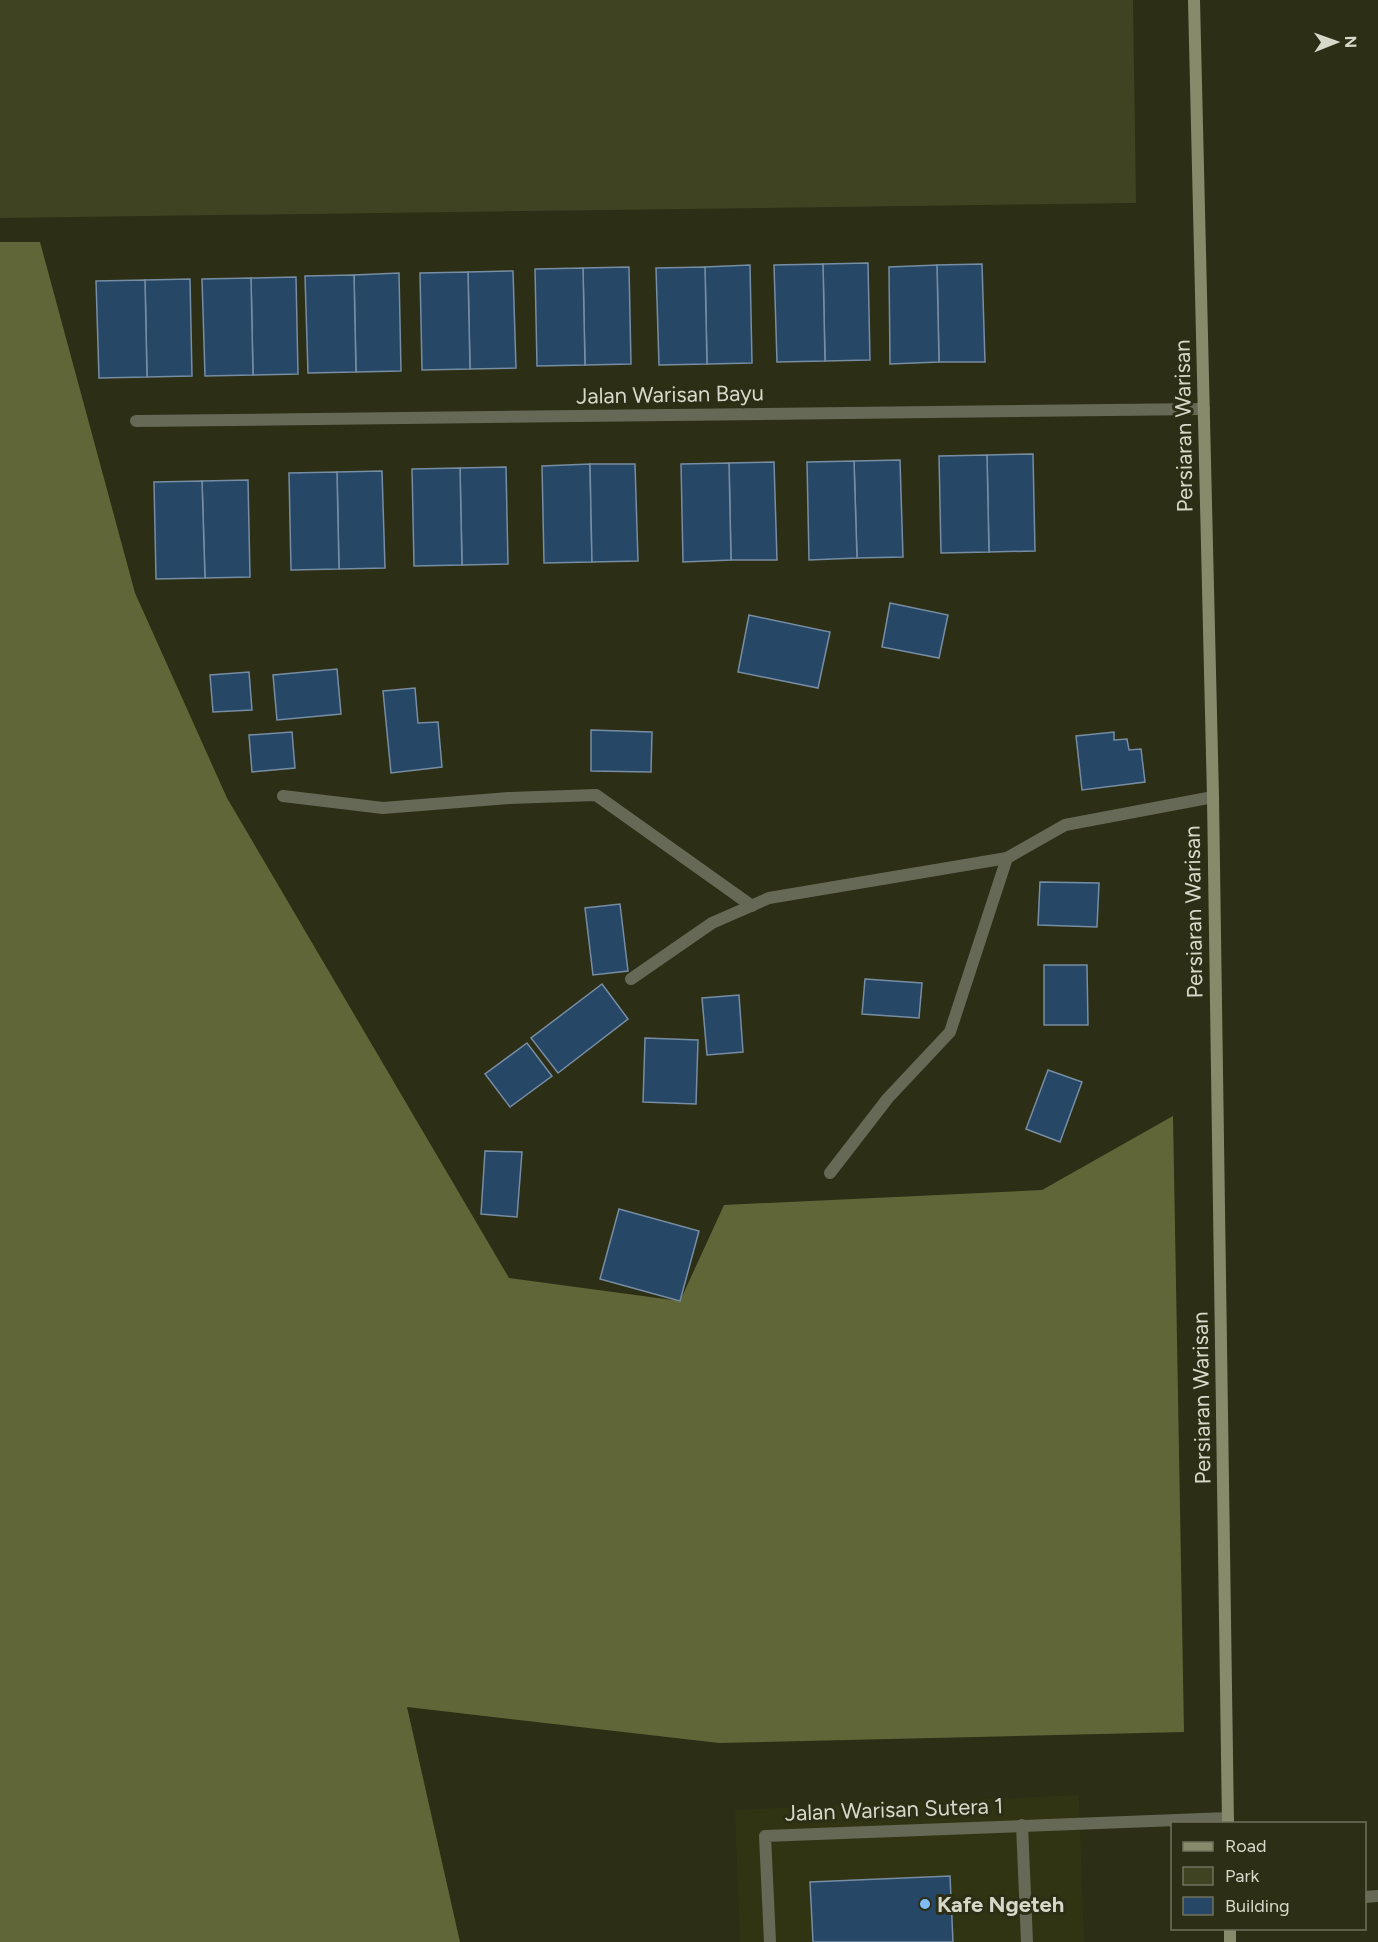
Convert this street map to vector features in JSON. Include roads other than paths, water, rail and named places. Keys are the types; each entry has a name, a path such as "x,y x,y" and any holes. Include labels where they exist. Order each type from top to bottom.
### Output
{"main road":[{"name":"Persiaran Warisan","path":"1194,0 1213,797 1228,1821"}],"street":[{"name":"Jalan Warisan Bayu","path":"136,421 1204,409"},
{"path":"283,796 383,808 509,798 596,795 752,906"},
{"path":"631,979 712,923 770,898 1007,858 1065,825 1213,797"},
{"path":"830,1173 888,1098 950,1032 1007,858"},
{"name":"Jalan Warisan Sutera 1","path":"1176,1822 1228,1821"},
{"name":"Jalan Warisan Sutera 1","path":"770,1942 765,1836 1022,1825 1171,1822"},
{"name":"Jalan Warisan Sutera 1","path":"1022,1825 1027,1942"}],"place":[{"name":"Kafe Ngeteh","path":"925,1904"}]}
